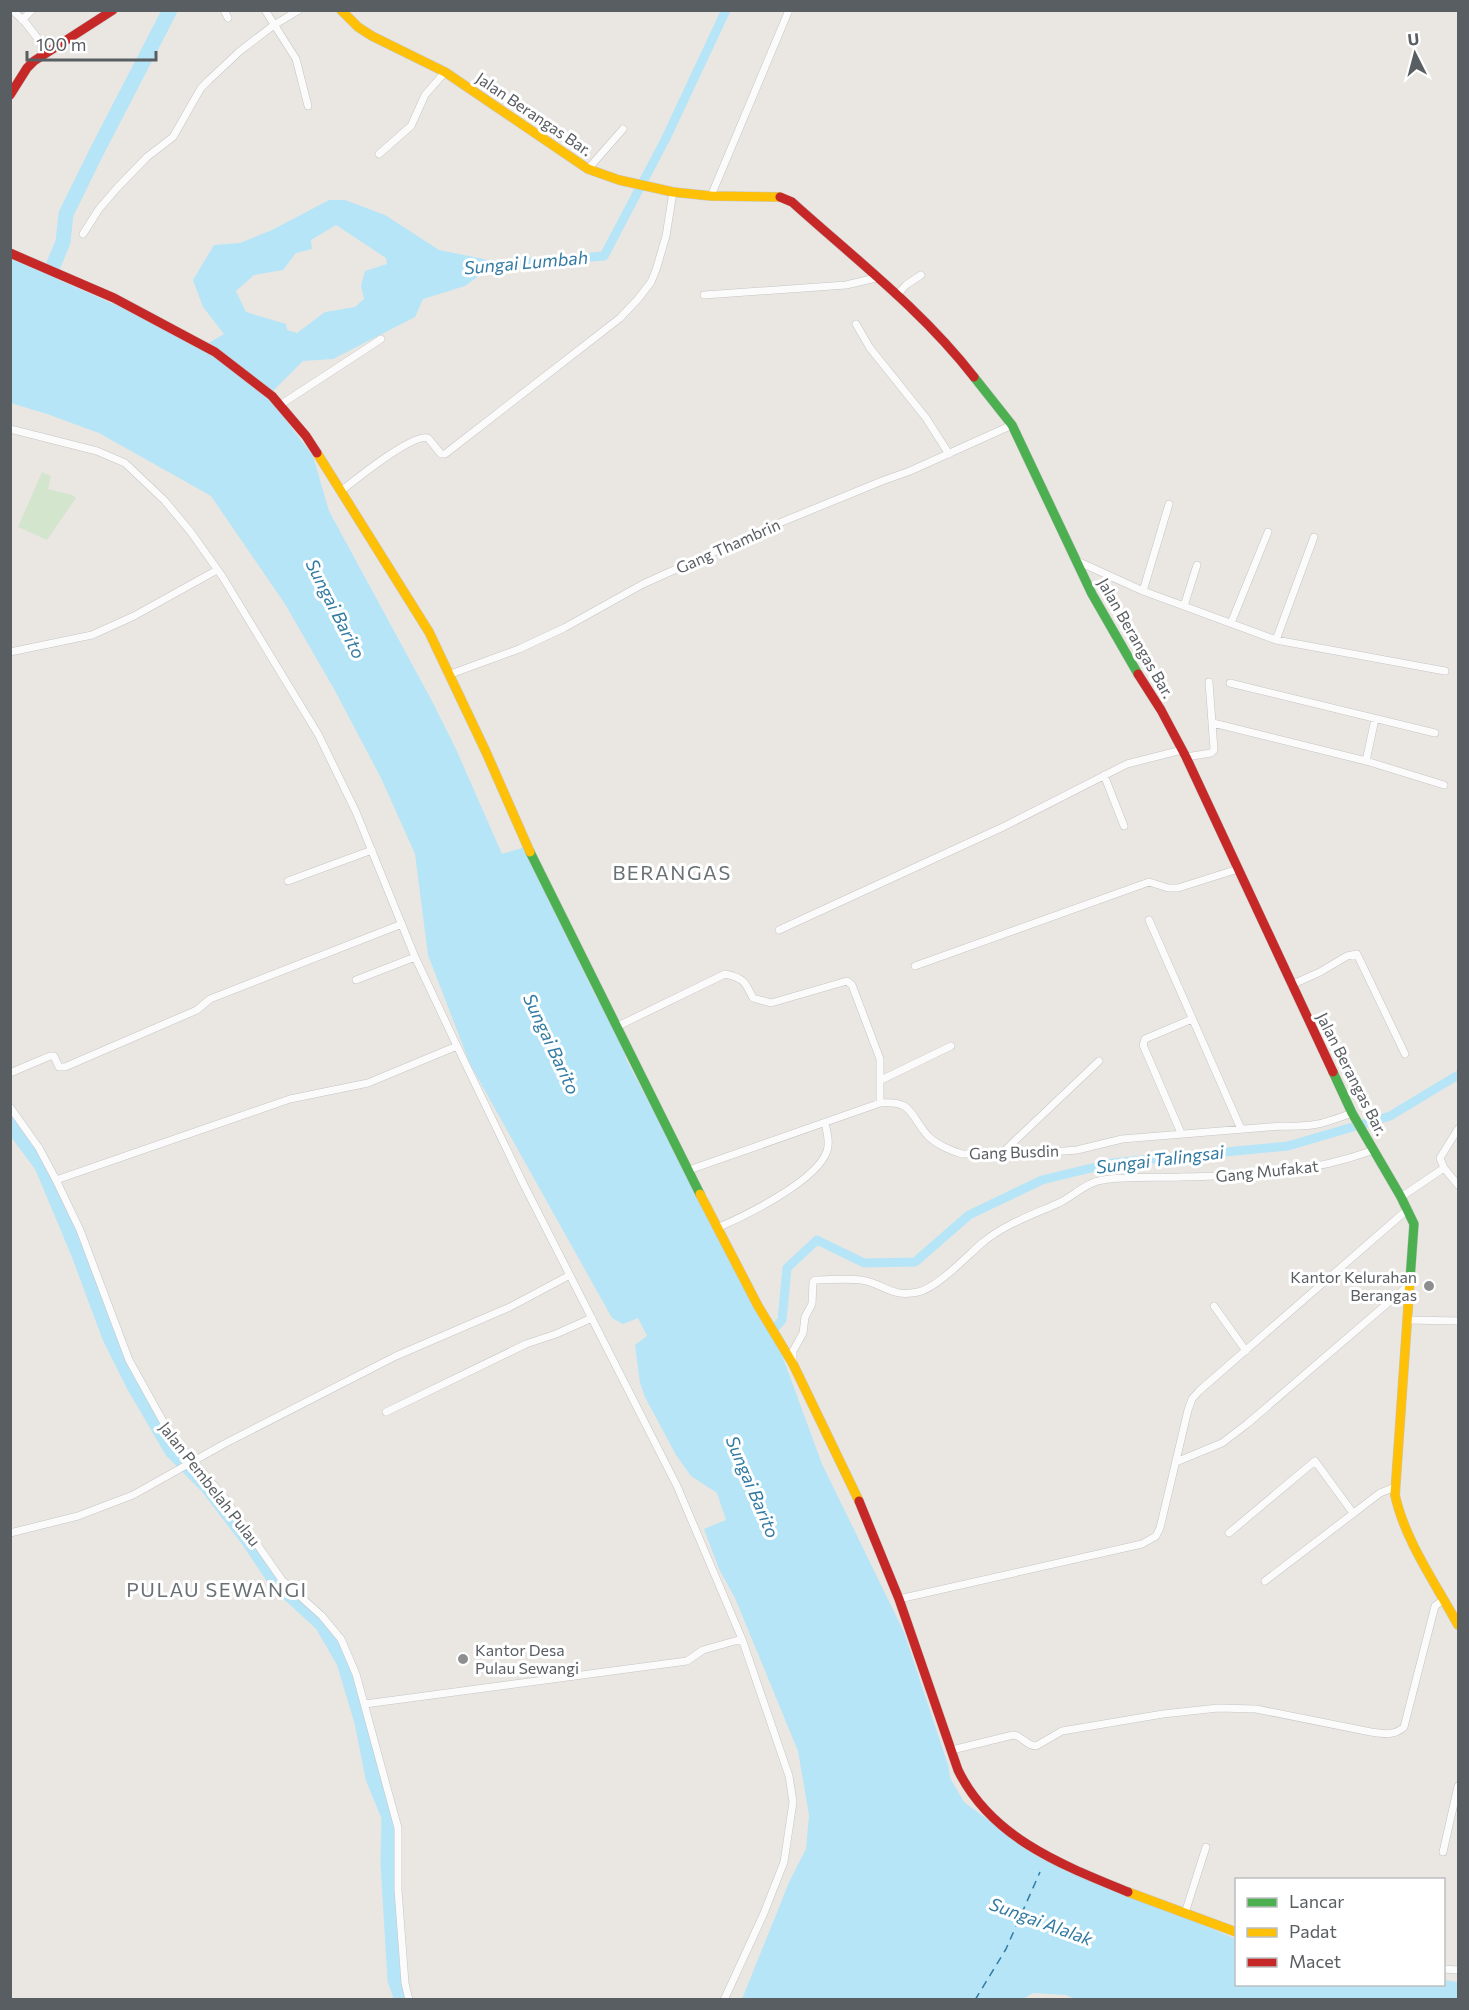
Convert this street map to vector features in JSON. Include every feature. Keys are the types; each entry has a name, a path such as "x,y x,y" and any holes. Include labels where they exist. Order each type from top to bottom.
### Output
{"street":[{"path":"12,10 48,52"},
{"path":"22,20 32,10"},
{"path":"10,95 27,68 113,10"},
{"path":"224,10 228,18"},
{"path":"265,10 296,59 308,106"},
{"path":"83,234 99,209 117,188 147,157 172,137 201,88 240,51 274,25 299,10"},
{"name":"Jalan Berangas Bar.","path":"340,10 358,27 372,36 445,72 588,169 619,180 671,192 711,196 778,196 792,202 876,278 898,294 956,354 1012,424 1075,560 1136,672 1161,710 1184,753 1353,1117 1408,1209 1414,1224 1415,1237 1395,1487 1396,1503 1403,1522 1458,1625"},
{"path":"711,196 789,10"},
{"path":"379,154 411,126 425,94 445,72"},
{"path":"588,169 623,129"},
{"path":"341,491 418,437 428,438 441,454 445,454 620,318 644,290 656,270 666,236 671,192"},
{"path":"10,253 114,298 165,324 215,352 272,396 306,436 429,632 486,752 541,877 618,1026 717,1228 760,1310 791,1362 850,1480 899,1599 966,1788 981,1806 1022,1842 1086,1874 1235,1932"},
{"path":"898,294 906,285 921,275"},
{"path":"704,295 846,285 876,278"},
{"path":"856,324 870,348 926,418 949,454"},
{"path":"280,405 381,339"},
{"name":"Gang Thambrin","path":"448,675 519,649 564,628 643,584 772,526 910,471 1012,424"},
{"path":"10,429 97,451 125,464 164,501 190,531 218,570 318,734 356,812 415,957 457,1046 523,1183 677,1486 742,1639 789,1776 793,1802 784,1862 765,1913 724,2000"},
{"path":"1143,591 1169,504"},
{"path":"1232,623 1269,532"},
{"path":"1276,640 1314,537"},
{"path":"1075,560 1143,591 1276,640 1445,671"},
{"path":"1185,606 1197,565"},
{"path":"10,652 92,635 134,616 218,570"},
{"path":"780,930 1003,827 1127,764 1184,753 1211,753 1214,750 1209,682"},
{"path":"1230,683 1435,733"},
{"path":"1366,761 1375,719"},
{"path":"1213,723 1366,761 1444,785"},
{"path":"1104,775 1124,826"},
{"path":"288,882 372,850"},
{"path":"915,966 1149,882 1168,888 1178,888 1238,869"},
{"path":"1149,920 1241,1129"},
{"path":"10,1073 51,1056 54,1056 59,1067 65,1067 197,1010 210,999 402,924"},
{"path":"1291,985 1347,956 1357,954 1405,1054"},
{"path":"356,980 415,957"},
{"path":"618,1026 725,974 745,981 753,998 771,1003 788,1000 847,981 852,985 880,1059 880,1103 689,1170"},
{"path":"1180,1133 1143,1045 1145,1039 1192,1019"},
{"path":"56,1180 290,1099 368,1083 457,1046"},
{"path":"881,1080 951,1046"},
{"path":"1001,1154 1099,1061"},
{"name":"Gang Busdin","path":"880,1103 903,1104 929,1137 954,1152 962,1154 1077,1150 1122,1139 1180,1133 1320,1125 1353,1117"},
{"name":"Jalan Pembelah Pulau","path":"10,1107 39,1148 56,1180 80,1230 129,1360 186,1464 224,1497 282,1580 322,1616 341,1639 356,1674 398,1828 398,1890 405,1983 409,2000"},
{"path":"717,1228 748,1215 779,1197 813,1169 828,1148 825,1123"},
{"path":"1458,1129 1455,1140 1440,1158 1444,1168 1458,1185"},
{"name":"Gang Mufakat","path":"791,1362 812,1304 813,1282 815,1281 863,1280 898,1294 919,1292 930,1287 968,1258 980,1244 998,1230 1058,1203 1096,1181 1285,1172 1342,1161 1371,1146"},
{"path":"1401,1197 1444,1168"},
{"path":"899,1599 1148,1542 1156,1536 1160,1528 1192,1400 1216,1374 1246,1351 1408,1209"},
{"path":"10,1533 78,1516 122,1499 396,1356 510,1306 570,1275"},
{"path":"1176,1462 1222,1443 1247,1424 1410,1284"},
{"path":"1214,1306 1246,1351"},
{"path":"386,1412 526,1344 592,1318"},
{"path":"1408,1320 1458,1321"},
{"path":"1229,1533 1315,1461 1353,1514"},
{"path":"1265,1581 1380,1492 1395,1487"},
{"path":"952,1750 1013,1735 1036,1746 1062,1731 1163,1714 1218,1708 1256,1709 1371,1732 1396,1733 1404,1727 1435,1606 1443,1600"},
{"path":"365,1704 687,1661 704,1650 742,1639"},
{"path":"1443,1852 1458,1786"},
{"path":"1185,1913 1206,1847"}],"green space":[{"path":"42,472 51,476 48,489 76,498 47,540 18,527"}],"water":[{"path":"329,200 345,200 385,215 439,250 498,262 465,286 423,299 415,317 333,359 303,361 274,390 270,399 313,456 329,511 432,701 456,749 502,854 525,847 596,997 623,1041 626,1059 782,1355 822,1464 904,1632 949,1768 950,1778 964,1802 1035,1855 1235,1939 1235,1986 1445,1986 1445,1980 1458,1982 1458,1999 1077,2000 1066,1995 1033,1993 1021,2000 742,1999 790,1880 806,1849 809,1815 798,1751 704,1529 726,1520 717,1493 691,1476 676,1455 640,1383 635,1345 647,1336 638,1318 623,1324 612,1318 470,1064 428,955 415,854 381,778 334,689 285,604 211,496 99,433 11,403 10,258 163,326 200,348 224,334 203,307 193,280 214,245 240,243 272,230","holes":["336,225 386,258 387,264 365,271 361,286 364,299 355,307 325,312 297,333 287,330 286,324 246,312 236,291 254,275 283,270 296,253 312,249 311,240"]}],"waterway":[{"path":"45,285 63,242 66,214 170,10"},
{"name":"Sungai Lumbah","path":"482,266 604,256 666,138 726,10"},
{"name":"Sungai Talingsai","path":"768,1336 782,1320 787,1268 817,1240 864,1263 915,1262 969,1215 1042,1180 1112,1163 1288,1146 1390,1116 1458,1075"},
{"path":"10,1123 42,1166 78,1252 110,1338 133,1384 172,1451 207,1486 249,1541 277,1583 322,1624 344,1662 362,1722 373,1778 389,1817 388,1863 395,1980 402,2000"}],"ferry route":[{"path":"975,2000 1006,1949 1040,1872"}],"traffic: fast":[{"path":"974,377 1012,425 1092,594 1138,674"},
{"path":"530,852 700,1194"},
{"path":"1333,1072 1352,1113 1401,1197 1414,1224 1410,1280"}],"traffic: slow":[{"path":"341,10 358,27 445,72 588,169 619,180 673,192 711,196 780,197"},
{"path":"317,453 429,632 530,852"},
{"path":"700,1194 758,1306 793,1364 859,1501"},
{"path":"1410,1280 1395,1495 1414,1546 1458,1625"},
{"path":"1128,1892 1235,1932"}],"traffic: jam":[{"path":"10,95 34,61 113,10"},
{"path":"780,197 792,202 887,285 932,329 974,377"},
{"path":"10,253 114,298 215,352 272,396 306,436 317,453"},
{"path":"1138,674 1161,710 1186,757 1333,1072"},
{"path":"859,1501 899,1599 958,1770 972,1794 989,1814 1031,1846 1078,1871 1128,1892"}],"place":[{"name":"Kantor Kelurahan Berangas","path":"1429,1286"},
{"name":"Kantor Desa Pulau Sewangi","path":"463,1659"}],"district":[{"name":"BERANGAS","path":"672,873"},
{"name":"PULAU SEWANGI","path":"217,1590"}],"water label":[{"name":"Sungai Barito","path":"335,609"},
{"name":"Sungai Barito","path":"551,1044"},
{"name":"Sungai Barito","path":"752,1487"},
{"name":"Sungai Alalak","path":"1041,1922"}]}
